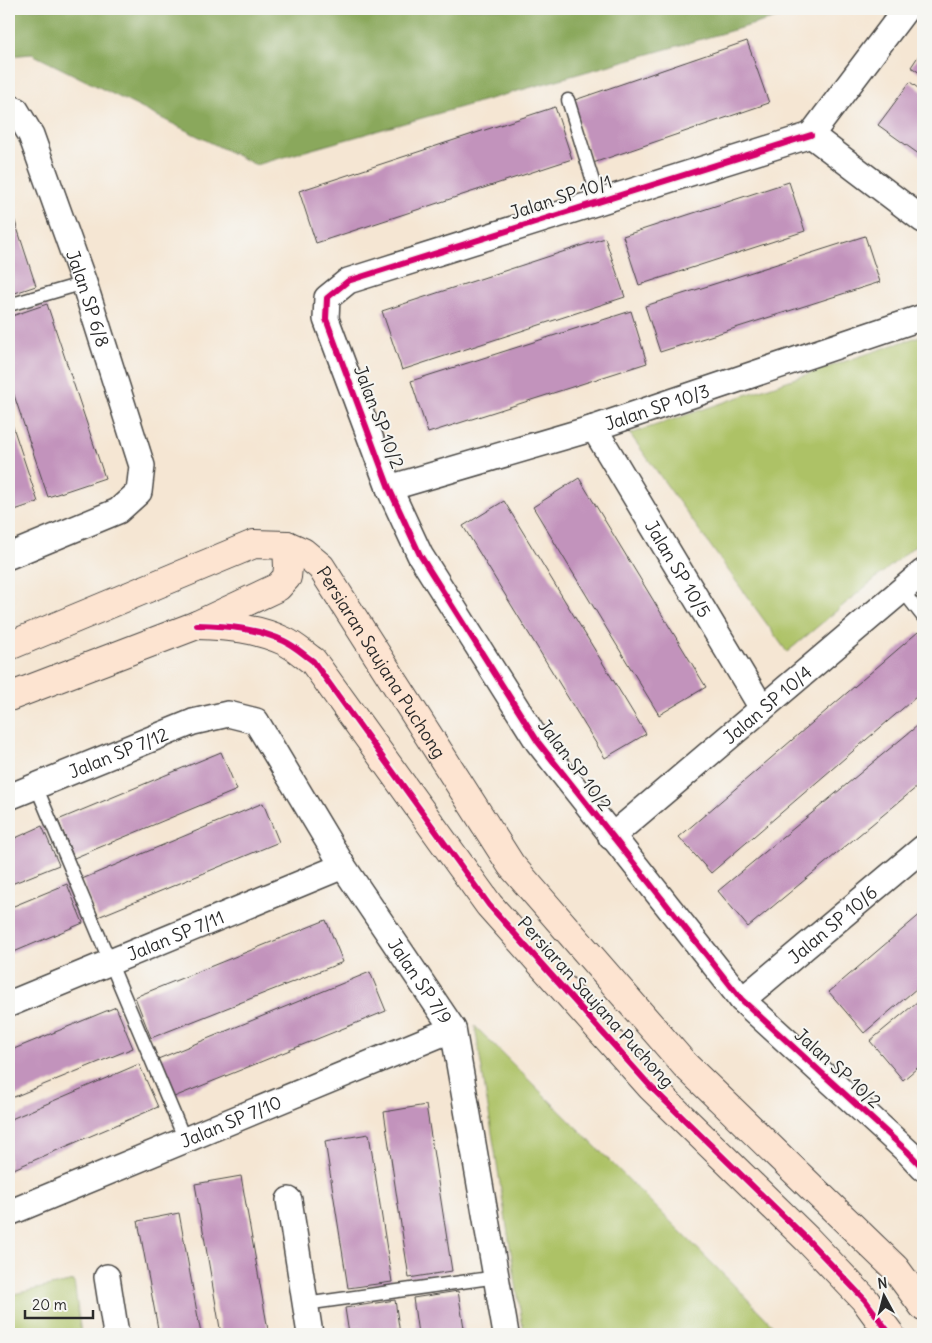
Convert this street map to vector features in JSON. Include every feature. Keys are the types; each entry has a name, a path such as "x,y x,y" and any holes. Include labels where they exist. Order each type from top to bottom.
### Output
{"street":[{"path":"906,9 810,135 923,220"},
{"name":"Jalan SP 6/8","path":"9,556 118,511 139,492 142,466 84,282 31,135 12,109"},
{"name":"Jalan SP 10/1","path":"326,298 348,281 810,135"},
{"name":"Jalan SP 10/2","path":"326,298 326,320 389,488 420,554 538,742 742,1000 918,1153"},
{"name":"Jalan SP 10/3","path":"389,488 594,428 923,317"},
{"name":"Jalan SP 10/5","path":"594,428 762,708"},
{"path":"9,646 254,544 287,545 287,576 278,587 197,625 9,698"},
{"name":"Persiaran Saujana Puchong","path":"287,545 303,552 321,567 511,865 685,1065 896,1268 923,1306"},
{"name":"Jalan SP 10/4","path":"611,836 923,572"},
{"name":"Persiaran Saujana Puchong","path":"197,625 233,626 263,633 285,642 313,661 489,905 650,1087 807,1239 865,1300 890,1334"},
{"name":"Jalan SP 7/12","path":"9,797 194,722 228,714"},
{"name":"Jalan SP 7/9","path":"228,714 256,721 343,866 453,1029 506,1334"},
{"name":"Jalan SP 10/6","path":"742,1000 923,848"},
{"name":"Jalan SP 7/11","path":"9,1004 343,866"},
{"name":"Jalan SP 7/10","path":"9,1213 453,1029"},
{"path":"289,1200 310,1334"},
{"path":"107,1277 116,1334"}],"lane":[{"path":"568,100 599,201"},
{"path":"9,305 84,282"},
{"path":"902,590 923,617"},
{"path":"36,786 185,1140"},
{"path":"305,1304 497,1277"}],"green space":[{"path":"9,9 808,9 256,165 32,54 9,56"},
{"path":"923,335 923,539 787,652 630,434"},
{"path":"475,1026 731,1282 781,1334 524,1334"},
{"path":"74,1281 81,1334 9,1334 9,1295"}],"building":[{"path":"747,41 769,103 593,163 572,101"},
{"path":"923,49 923,75 911,67"},
{"path":"910,82 923,92 923,157 878,125"},
{"path":"555,107 572,159 316,243 299,191"},
{"path":"789,182 805,231 639,285 623,236"},
{"path":"9,203 36,286 9,295"},
{"path":"865,236 880,282 660,352 645,306"},
{"path":"605,238 625,297 402,370 382,311"},
{"path":"47,304 105,478 48,497 9,380 9,317"},
{"path":"631,311 647,363 428,433 411,381"},
{"path":"9,415 38,502 9,512"},
{"path":"579,478 706,687 659,715 533,507"},
{"path":"504,501 646,734 605,758 463,526"},
{"path":"918,632 923,638 923,691 711,873 679,837"},
{"path":"923,721 923,782 748,927 718,891"},
{"path":"221,752 237,790 74,858 58,820"},
{"path":"263,803 279,842 98,917 82,879"},
{"path":"42,826 59,865 9,885 9,841"},
{"path":"67,884 83,923 9,954 9,908"},
{"path":"923,912 923,983 864,1033 829,992"},
{"path":"326,920 343,962 151,1038 135,997"},
{"path":"370,972 386,1011 174,1097 158,1059"},
{"path":"923,997 923,1063 903,1080 870,1041"},
{"path":"116,1007 133,1048 9,1099 9,1051"},
{"path":"139,1064 158,1107 9,1171 9,1120"},
{"path":"426,1105 452,1271 409,1278 384,1112"},
{"path":"369,1134 392,1282 348,1288 325,1141"},
{"path":"241,1176 268,1330 242,1334 221,1334 195,1184"},
{"path":"179,1213 201,1334 159,1334 138,1221"},
{"path":"458,1291 465,1334 418,1334 413,1298"},
{"path":"395,1300 400,1334 349,1334 345,1308"}],"cycle path":[{"path":"811,135 348,281 327,298 326,319 389,488 420,555 538,742 742,1000 908,1152 923,1168"},
{"path":"197,625 231,627 263,633 288,643 313,661 489,905 651,1087 807,1239 865,1300 890,1334"}]}
